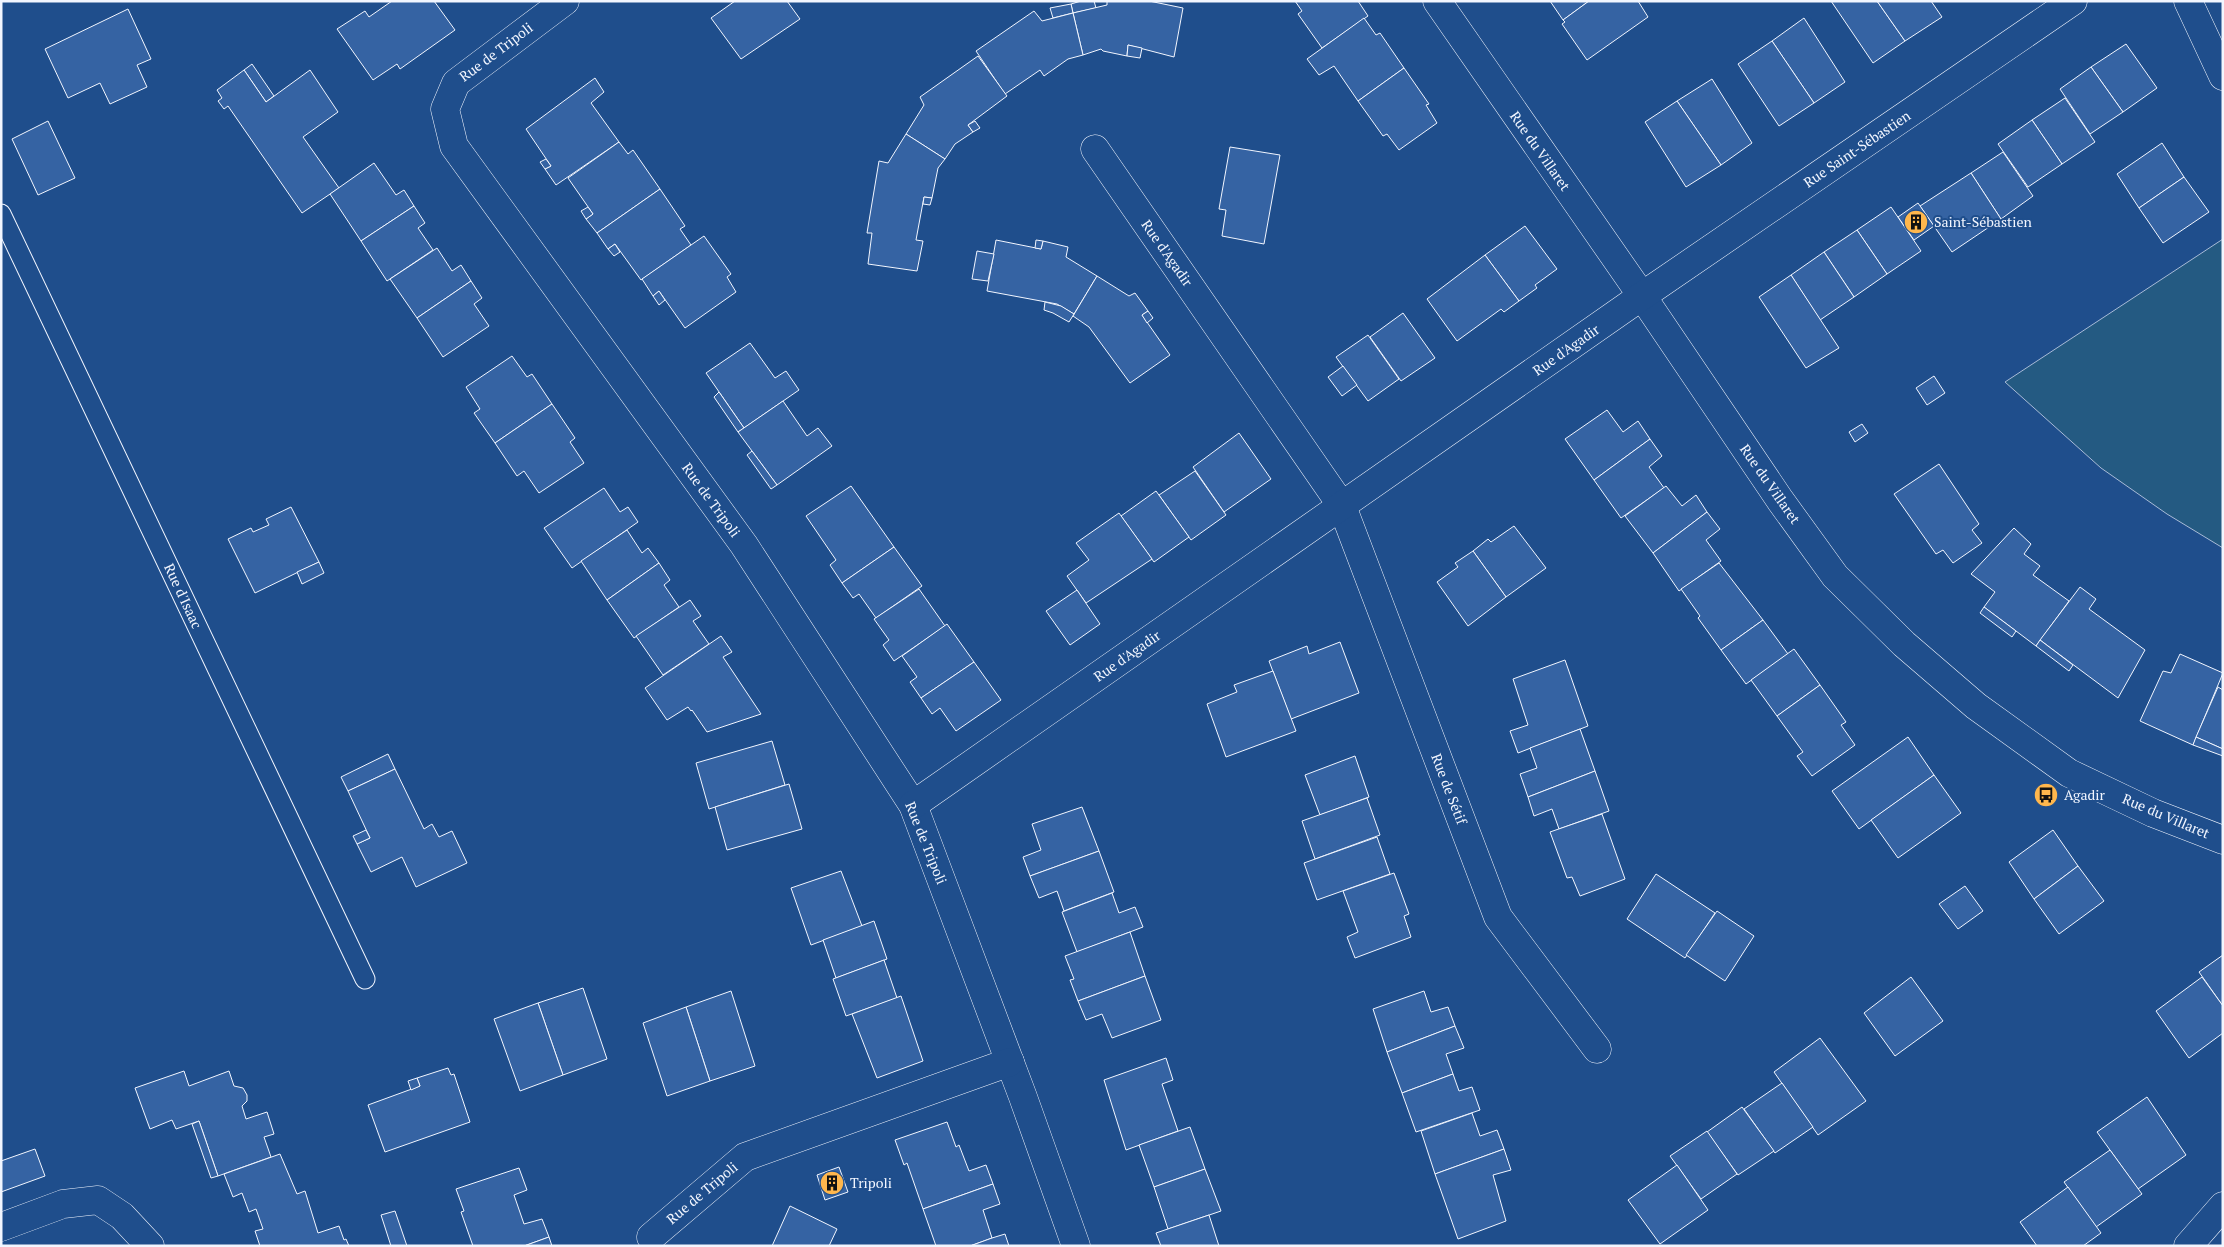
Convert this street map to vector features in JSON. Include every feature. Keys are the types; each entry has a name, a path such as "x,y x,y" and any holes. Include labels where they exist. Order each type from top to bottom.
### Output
{"street":[{"name":"Rue de Tripoli","path":"565,1 456,83 445,108 454,146 744,544 913,805 1010,1062 1076,1246"},
{"name":"Rue du Villaret","path":"1437,1 1642,296 1780,500 1835,576 1904,644 1976,706 2069,773 2153,813 2223,840"},
{"name":"Rue Saint-Sébastien","path":"1642,296 2073,1"},
{"path":"2188,1 2223,76"},
{"name":"Rue d'Agadir","path":"1095,149 1342,506"},
{"name":"Rue d'Agadir","path":"913,805 1642,296"},
{"name":"Rue de Sétif","path":"1342,506 1498,917 1597,1049"},
{"name":"Rue de Tripoli","path":"651,1237 745,1157 1010,1062"},
{"path":"1,1227 63,1204 98,1200 122,1216 150,1246"},
{"path":"2188,1246 2223,1206"}],"lane":[{"name":"Rue d'Isaac","path":"1,214 365,979"}],"shaded area":[{"path":"2223,239 2223,548 2167,514 2101,468 2005,382"}],"building":[{"path":"392,1 434,1 455,30 400,69 397,64 373,80 337,29 365,11 369,17"},
{"path":"735,1 787,1 800,19 741,59 711,18"},
{"path":"1081,1 1094,1 1096,8 1073,13 1071,4"},
{"path":"1107,1 1149,1 1183,8 1174,57 1128,45 1127,56 1101,49 1083,55 1073,13 1107,5"},
{"path":"1295,1 1358,1 1368,16 1322,48 1298,14 1302,11"},
{"path":"1550,1 1589,1 1563,20"},
{"path":"1589,1 1638,1 1648,17 1587,60 1562,24 1565,22 1563,20"},
{"path":"1831,1 1877,1 1905,41 1873,63"},
{"path":"1877,1 1931,1 1942,17 1905,41"},
{"path":"1071,4 1073,13 1053,18 1050,8"},
{"path":"128,9 151,59 137,65 147,87 110,104 100,83 68,98 45,49"},
{"path":"1034,11 1042,21 1073,13 1083,55 1068,59 1044,76 1040,70 1005,94 976,51"},
{"path":"1364,18 1376,35 1380,33 1404,68 1358,101 1334,66 1319,75 1307,59"},
{"path":"1804,18 1845,82 1814,103 1772,41"},
{"path":"1772,41 1814,103 1779,126 1738,64"},
{"path":"2126,44 2157,88 2123,112 2091,67"},
{"path":"1128,45 1142,48 1140,58 1127,56"},
{"path":"978,56 1007,96 968,125 973,132 955,144 945,159 906,134 924,105 920,97"},
{"path":"252,64 274,96 266,102 244,70"},
{"path":"2091,67 2123,112 2090,134 2060,89"},
{"path":"1404,68 1429,104 1426,105 1437,123 1399,150 1387,134 1383,136 1358,101"},
{"path":"244,70 266,102 310,70 338,112 303,137 339,188 302,213 228,106 224,109 218,101 222,98 217,90"},
{"path":"595,78 604,92 591,103 619,142 556,185 545,169 551,166 526,129"},
{"path":"1712,79 1752,143 1721,165 1677,101"},
{"path":"2065,98 2095,142 2062,164 2032,120"},
{"path":"1677,101 1721,165 1686,187 1645,122"},
{"path":"2032,120 2062,164 2028,187 1998,144"},
{"path":"48,121 75,178 38,195 12,139"},
{"path":"975,121 980,128 973,132 968,125"},
{"path":"906,134 945,159 938,168 932,198 924,197 916,240 923,241 917,271 868,264 872,233 867,233 879,161 888,163"},
{"path":"619,142 628,154 633,150 660,189 597,233 586,219 593,214 568,178"},
{"path":"2162,143 2184,177 2139,208 2117,174"},
{"path":"1230,147 1280,155 1264,244 1222,236 1226,210 1219,209"},
{"path":"2003,152 2033,196 2001,219 1971,173"},
{"path":"546,159 551,166 545,169 540,162"},
{"path":"374,163 396,195 404,190 414,206 361,241 330,194"},
{"path":"1971,173 2001,219 1952,252 1920,206"},
{"path":"2184,177 2209,212 2163,243 2139,208"},
{"path":"660,189 685,226 680,229 691,245 641,280 615,244 608,249 597,233"},
{"path":"924,197 932,198 930,205 923,204"},
{"name":"Saint-Sébastien","path":"1918,203 1934,226 1914,240 1898,217"},
{"path":"414,206 425,223 418,228 433,250 387,281 361,241"},
{"path":"588,207 593,214 586,219 581,211"},
{"path":"1891,207 1921,251 1887,274 1857,230"},
{"path":"1525,226 1557,269 1535,285 1537,288 1519,301 1485,255"},
{"path":"1857,230 1887,274 1854,297 1824,252"},
{"path":"704,236 731,274 727,277 736,292 685,328 659,291 653,296 642,279"},
{"path":"996,240 1041,249 1043,241 1068,247 1066,257 1097,276 1074,314 1057,304 987,291"},
{"path":"1036,240 1043,241 1041,249 1035,248"},
{"path":"615,244 620,252 614,256 608,249"},
{"path":"437,248 452,271 461,265 471,281 417,318 390,279"},
{"path":"977,251 994,254 988,281 972,279"},
{"path":"1824,252 1854,297 1820,320 1791,275"},
{"path":"1485,255 1519,301 1504,312 1501,309 1457,341 1427,299"},
{"path":"1791,275 1839,348 1806,368 1759,297"},
{"path":"1097,276 1129,296 1135,293 1148,311 1142,315 1170,355 1130,383 1089,327 1073,316"},
{"path":"471,281 482,298 474,304 489,326 443,357 417,318"},
{"path":"659,291 665,300 659,305 653,296"},
{"path":"1045,302 1061,306 1074,314 1069,322 1044,310"},
{"path":"1148,311 1153,318 1147,323 1142,315"},
{"path":"1403,313 1435,358 1401,381 1370,337"},
{"path":"1368,335 1399,379 1368,401 1336,357"},
{"path":"750,343 775,378 786,371 799,390 744,428 706,373"},
{"path":"512,356 527,377 532,374 552,404 495,443 474,413 480,409 466,387"},
{"path":"1343,366 1357,385 1342,396 1328,377"},
{"path":"1934,376 1945,393 1927,405 1916,388"},
{"path":"719,392 744,428 738,432 714,397"},
{"path":"783,401 807,436 818,428 832,446 777,485 738,432"},
{"path":"552,404 575,438 570,442 584,463 539,493 524,471 517,476 495,443"},
{"path":"1607,410 1623,432 1638,421 1650,439 1594,480 1565,439"},
{"path":"1862,424 1868,433 1855,442 1849,432"},
{"path":"1239,433 1271,479 1224,512 1193,467"},
{"path":"1650,439 1662,456 1649,467 1664,488 1621,518 1594,480"},
{"path":"752,451 777,485 771,489 747,455"},
{"path":"1939,464 1979,524 1972,530 1982,543 1953,563 1943,550 1936,554 1894,494"},
{"path":"1195,471 1226,515 1191,540 1159,495"},
{"path":"851,486 894,547 842,583 830,565 836,560 806,516"},
{"path":"1666,486 1682,506 1696,495 1707,512 1653,553 1625,516"},
{"path":"604,488 620,512 628,507 638,522 572,568 544,528"},
{"path":"1156,491 1189,537 1154,562 1121,516"},
{"path":"291,507 319,562 255,593 228,539 251,528 253,532 269,525 266,519"},
{"path":"1707,512 1720,529 1706,540 1721,561 1679,591 1653,553"},
{"path":"1119,513 1152,559 1086,603 1067,576 1089,560 1076,543"},
{"path":"1514,526 1546,568 1506,597 1473,551 1488,539 1491,542"},
{"path":"2014,528 2031,544 2024,554 2040,566 2033,575 2069,601 2036,646 1984,607 1995,592 1971,574"},
{"path":"627,530 642,553 648,548 659,563 607,600 581,561"},
{"path":"894,547 922,586 876,618 859,594 853,598 842,583"},
{"path":"1473,551 1506,597 1468,626 1437,582 1458,567 1455,563"},
{"path":"319,562 324,573 302,584 297,572"},
{"path":"659,563 670,580 664,585 679,607 634,638 607,600"},
{"path":"1719,563 1763,620 1721,650 1698,618 1700,616 1681,589"},
{"path":"2080,587 2096,599 2089,609 2145,650 2118,698 2040,640"},
{"path":"919,589 945,626 894,661 883,645 889,640 874,619"},
{"path":"1077,590 1100,624 1070,645 1046,611"},
{"path":"690,600 701,616 693,621 709,644 663,675 636,636"},
{"path":"1984,607 2016,631 2012,637 1980,613"},
{"path":"1763,620 1788,654 1746,684 1721,650"},
{"path":"947,624 974,662 921,698 910,682 917,677 902,656"},
{"path":"721,636 732,652 723,657 761,714 707,732 688,707 667,720 645,688"},
{"path":"2040,640 2073,665 2069,671 2036,646"},
{"path":"1340,642 1359,693 1291,719 1269,661 1307,646 1309,654"},
{"path":"1794,649 1820,685 1777,716 1751,680"},
{"path":"2180,654 2223,673 2193,745 2140,721 2163,671 2171,673"},
{"path":"1565,660 1588,726 1518,753 1510,731 1528,725 1513,679"},
{"path":"974,662 1001,700 956,731 940,708 932,714 921,698"},
{"path":"1273,671 1296,731 1226,757 1207,704 1237,692 1234,685"},
{"path":"1820,685 1846,722 1841,725 1855,745 1812,776 1797,756 1803,752 1777,716"},
{"path":"2218,687 2223,690 2223,749 2196,737"},
{"path":"1580,729 1595,771 1528,797 1520,774 1537,768 1530,748"},
{"path":"1908,737 1934,775 1859,829 1832,791"},
{"path":"2196,737 2223,749 2223,756 2193,745"},
{"path":"772,741 785,785 709,809 696,763"},
{"path":"388,754 395,769 348,791 341,777"},
{"path":"1355,756 1369,797 1320,815 1305,775"},
{"path":"395,769 424,829 432,824 439,837 452,831 467,863 416,887 402,857 371,872 357,844 370,838 348,791"},
{"path":"1595,771 1609,811 1559,829 1552,809 1534,816 1528,797"},
{"path":"1934,775 1961,813 1898,858 1871,820"},
{"path":"789,784 802,829 727,850 715,807"},
{"path":"1367,798 1380,835 1315,859 1302,821"},
{"path":"1082,807 1099,851 1030,876 1023,857 1041,850 1032,824"},
{"path":"1602,814 1625,879 1580,896 1572,877 1567,878 1550,832"},
{"path":"366,830 370,838 357,844 353,836"},
{"path":"2053,830 2078,866 2034,899 2009,862"},
{"path":"1377,837 1390,874 1317,900 1304,863"},
{"path":"1099,851 1114,892 1064,911 1057,891 1039,898 1030,876"},
{"path":"2078,866 2104,901 2059,934 2034,899"},
{"path":"841,871 862,926 811,945 791,888"},
{"path":"1394,873 1409,914 1404,916 1411,937 1355,958 1347,937 1358,932 1343,891"},
{"path":"1656,874 1715,913 1685,958 1627,919"},
{"path":"1965,886 1983,911 1958,929 1939,904"},
{"path":"1112,893 1119,913 1135,907 1143,927 1077,952 1062,912"},
{"path":"1717,911 1754,936 1725,981 1686,955"},
{"path":"874,921 887,959 836,978 823,940"},
{"path":"1130,932 1145,976 1078,1001 1070,980 1074,979 1065,956"},
{"path":"2223,955 2223,1006 2199,972"},
{"path":"884,960 897,998 846,1016 833,979"},
{"path":"1145,976 1161,1020 1112,1038 1102,1014 1086,1020 1078,1001"},
{"path":"1911,977 1943,1021 1895,1056 1864,1013"},
{"path":"2202,977 2223,1006 2223,1033 2189,1058 2156,1011"},
{"path":"583,988 607,1059 563,1075 538,1003"},
{"path":"731,991 755,1066 710,1081 686,1007"},
{"path":"1424,991 1431,1012 1448,1007 1455,1026 1387,1052 1373,1009"},
{"path":"901,996 923,1061 877,1078 852,1014"},
{"path":"538,1003 563,1075 520,1091 494,1019"},
{"path":"686,1007 710,1081 667,1096 643,1023"},
{"path":"1455,1026 1464,1048 1446,1054 1453,1074 1402,1093 1387,1052"},
{"path":"1820,1038 1866,1101 1818,1135 1774,1072"},
{"path":"1166,1058 1173,1080 1162,1084 1178,1131 1126,1150 1104,1080"},
{"path":"448,1068 451,1075 454,1074 470,1122 385,1152 368,1105 420,1086 417,1078"},
{"path":"184,1071 189,1086 229,1071 234,1086 243,1088 247,1095 247,1101 242,1106 246,1119 267,1112 274,1134 264,1137 271,1157 218,1176 199,1121 176,1129 172,1120 150,1129 135,1088"},
{"path":"1453,1074 1459,1091 1472,1087 1480,1110 1416,1132 1402,1093"},
{"path":"417,1078 420,1086 411,1090 408,1081"},
{"path":"1782,1083 1813,1127 1775,1153 1744,1109"},
{"path":"2147,1097 2186,1155 2138,1189 2097,1132"},
{"path":"1742,1107 1774,1151 1738,1175 1707,1132"},
{"path":"1472,1113 1480,1136 1497,1130 1504,1149 1435,1174 1421,1131"},
{"path":"199,1121 218,1176 211,1178 192,1124"},
{"path":"947,1122 956,1147 959,1145 969,1171 986,1165 993,1184 923,1209 907,1163 904,1165 895,1140"},
{"path":"1190,1127 1205,1169 1154,1187 1139,1145"},
{"path":"1707,1131 1737,1174 1701,1199 1670,1156"},
{"path":"35,1149 45,1176 1,1192 1,1161"},
{"path":"1504,1149 1511,1170 1493,1175 1506,1221 1458,1239 1435,1174"},
{"path":"2110,1150 2142,1194 2096,1227 2064,1182"},
{"path":"280,1154 297,1194 305,1191 318,1233 339,1226 344,1240 346,1239 349,1246 260,1246 255,1231 263,1229 256,1209 249,1212 242,1193 233,1197 224,1174"},
{"path":"1677,1165 1708,1210 1660,1244 1628,1200"},
{"name":"Tripoli","path":"839,1167 848,1192 825,1200 817,1175"},
{"path":"519,1168 527,1190 514,1195 524,1224 542,1219 549,1237 524,1246 473,1246 461,1212 464,1211 456,1189"},
{"path":"1205,1169 1221,1211 1168,1229 1154,1187"},
{"path":"993,1184 1000,1204 983,1210 992,1238 970,1246 936,1246 923,1209"},
{"path":"2068,1187 2101,1233 2083,1246 2037,1246 2020,1222"},
{"path":"790,1206 837,1229 829,1246 772,1246"},
{"path":"395,1211 407,1246 391,1246 381,1215"},
{"path":"1209,1215 1219,1246 1161,1246 1156,1233"},
{"path":"1005,1234 1009,1246 970,1246 992,1238"},
{"path":"549,1237 552,1246 524,1246"}],"place":[{"name":"Saint-Sébastien","path":"1916,222"},
{"name":"Agadir","path":"2046,795"},
{"name":"Tripoli","path":"832,1183"}]}
